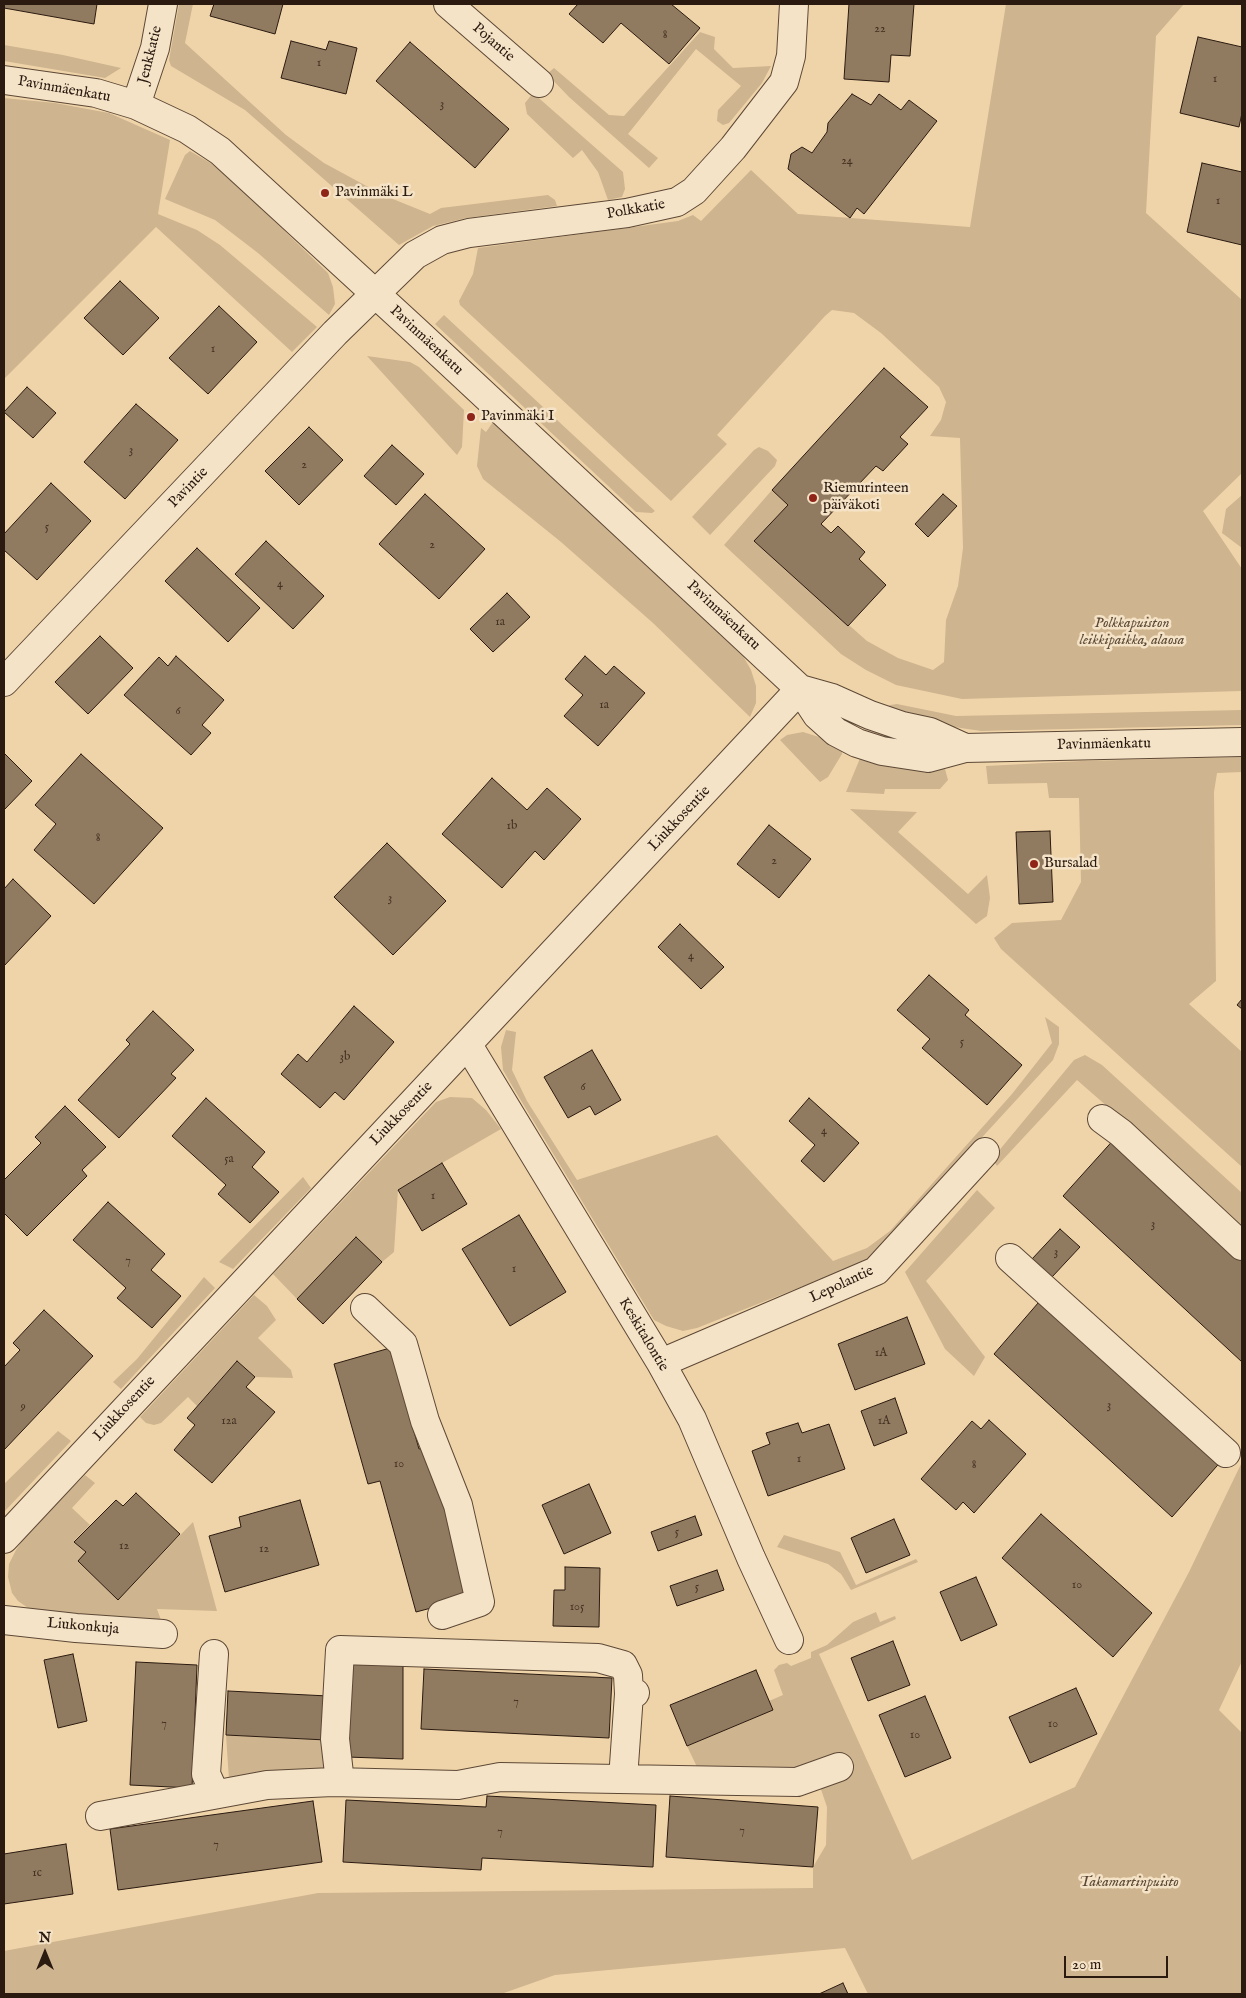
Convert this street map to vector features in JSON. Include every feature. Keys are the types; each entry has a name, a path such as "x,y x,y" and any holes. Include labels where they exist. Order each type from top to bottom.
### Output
{"street":[{"name":"Jenkkatie","path":"136,105 153,54 163,4"},
{"name":"Pojantie","path":"448,4 539,83"},
{"name":"Polkkatie","path":"375,294 415,255 442,240 469,233 627,213 677,202 694,192 733,148 784,82 791,56 794,4"},
{"name":"Pavinmäenkatu","path":"4,80 96,93 136,105 187,129 220,151 800,689 817,715 836,732 857,743 882,751 928,758 965,748 1242,742"},
{"name":"Pavintie","path":"4,682 375,294"},
{"name":"Liukkosentie","path":"4,1539 800,689"},
{"name":"Keskitalontie","path":"468,1045 661,1363 692,1419 751,1558 789,1640"},
{"path":"1102,1119 1121,1133 1242,1246"},
{"name":"Lepolantie","path":"661,1363 876,1271 985,1152"},
{"path":"1010,1258 1226,1453"},
{"path":"365,1308 404,1344 425,1421 458,1505 480,1602 442,1615"},
{"name":"Liukonkuja","path":"4,1620 76,1628 163,1634"},
{"path":"340,1782 335,1739 340,1650 598,1658 623,1664 632,1694 624,1779"},
{"path":"214,1654 206,1774 215,1794"},
{"path":"100,1816 267,1785 340,1782 458,1785 500,1777 797,1782 839,1767"}],"green space":[{"path":"179,4 193,4 185,43 286,135 324,163 383,195 430,214 441,208 548,195 555,200 557,206 466,218 433,226 399,245 245,110 171,66 169,60"},
{"name":"Polkkapuiston leikkipaikka, alaosa","path":"1006,4 1184,4 1156,36 1146,213 1242,300 1242,473 1203,511 1242,569 1242,691 962,699 896,685 866,670 841,654 724,545 772,490 788,505 755,542 867,641 898,658 933,670 944,662 946,620 958,586 963,548 960,438 930,436 941,420 946,402 939,387 881,333 854,313 832,310 825,316 717,435 727,444 671,501 460,305 459,301 473,274 478,248 678,221 693,215 701,221 751,170 798,214 970,227"},
{"path":"700,32 715,37 714,49 733,68 771,66 762,83 729,123 723,125 717,121 718,110 741,86 696,49 628,134 658,158 649,168 569,97 547,74 554,68 609,115 624,116"},
{"path":"4,45 63,55 121,68 105,78 4,61"},
{"path":"533,93 623,172 625,189 622,197 608,200 598,172 582,150 573,158 527,114 525,103"},
{"path":"4,98 55,103 109,113 170,140 158,214 197,230 220,245 317,327 292,352 156,227 4,379"},
{"path":"190,151 212,164 239,187 328,273 333,287 335,304 329,315 258,253 215,220 165,199 185,155"},
{"path":"444,315 655,511 652,513 636,512 435,324"},
{"path":"367,356 410,362 419,367 464,410 462,447 457,455"},
{"path":"493,422 743,656 751,670 756,686 756,703 750,717 653,623 561,542 483,479 477,466 481,428 486,432"},
{"path":"759,447 768,451 777,460 775,466 710,535 692,517 754,450"},
{"path":"1242,495 1242,548 1222,533 1226,509"},
{"path":"897,704 956,716 1242,710 1242,725 981,731 947,726 885,709 890,705"},
{"path":"803,732 819,737 842,749 842,754 828,777 820,782 780,740 787,735"},
{"path":"861,756 913,767 945,769 948,780 940,789 885,789 884,794 846,792"},
{"path":"1242,757 1242,772 1217,773 1214,792 1216,981 1189,1004 1242,1052 1242,1167 1001,949 994,938 1012,923 1061,920 1081,882 1079,798 1049,798 1047,783 988,784 986,766 1082,761"},
{"path":"850,809 917,812 898,832 968,894 987,875 990,898 987,916 976,924"},
{"path":"1045,1017 1059,1027 1059,1044 1053,1060 874,1255 859,1264 697,1328 683,1331 654,1320 503,1070 501,1047 506,1030 516,1032 512,1070 527,1101 577,1180 717,1135 833,1261 867,1248 890,1231 1012,1094 1052,1043"},
{"path":"1085,1055 1102,1065 1242,1193 1242,1235 1125,1122 1077,1080 997,1166 992,1159 1074,1060"},
{"path":"450,1097 472,1098 486,1110 501,1129 398,1190 394,1252 382,1262 356,1237 297,1299 273,1274 436,1102"},
{"path":"303,1177 311,1188 233,1269 219,1262"},
{"path":"977,1190 995,1208 926,1281 985,1357 974,1376 945,1349 905,1272"},
{"path":"204,1277 215,1288 121,1389 113,1382 137,1359"},
{"path":"254,1295 267,1306 276,1320 258,1338 291,1370 293,1378 255,1377 237,1361 197,1406 188,1397 161,1423 154,1425 146,1423 140,1417"},
{"path":"58,1431 71,1441 4,1512 4,1484"},
{"name":"Takamartinpuisto","path":"1242,1462 1242,1661 1219,1710 1242,1733 1242,1994 868,1994 845,1948 555,1975 501,1994 4,1994 4,1951 318,1893 813,1888 813,1867 826,1845 827,1807 813,1766 804,1770 697,1767 687,1746 773,1710 769,1701 783,1695 774,1670 779,1665 787,1663 791,1666 811,1658 811,1652 827,1645 853,1622 876,1612 880,1622 895,1616 896,1619 819,1654 912,1860 1075,1787 1189,1572"},
{"path":"85,1475 95,1483 72,1508 90,1525 74,1541 86,1552 118,1599 193,1522 217,1611 157,1609 161,1620 44,1615 18,1601 12,1593 8,1577 9,1564 16,1550 25,1536"},
{"path":"784,1535 840,1552 856,1585 916,1559 918,1562 851,1590 841,1574 828,1564 777,1547"},
{"path":"226,1735 326,1740 329,1771 229,1780"}],"building":[{"path":"4,4 97,4 94,24 4,8"},
{"path":"214,4 283,4 275,34 210,16"},
{"path":"578,4 671,4 700,28 669,64 621,23 603,43 569,14"},
{"path":"849,4 914,4 910,56 891,55 889,82 844,79"},
{"path":"1198,37 1242,47 1242,113 1239,127 1180,113"},
{"path":"291,41 326,50 329,41 357,48 346,94 281,78"},
{"path":"410,42 509,129 475,168 376,81"},
{"path":"852,94 871,105 879,94 901,110 909,100 937,121 864,214 857,208 850,218 788,169 791,154 802,147 812,153 827,132 828,123"},
{"path":"1202,163 1242,172 1242,245 1187,232"},
{"path":"120,281 159,318 123,355 84,318"},
{"path":"219,306 257,342 208,394 169,358"},
{"name":"Riemurinteen päiväkoti","path":"884,368 928,407 900,437 908,444 883,471 876,466 821,524 831,533 838,526 865,552 859,559 886,585 848,626 754,541 788,505 772,490"},
{"path":"27,387 56,413 33,438 4,412"},
{"path":"136,404 178,440 125,499 84,462"},
{"path":"309,427 343,460 299,505 265,471"},
{"path":"392,445 424,474 396,505 364,476"},
{"path":"51,483 91,521 37,580 4,550 4,534"},
{"path":"425,494 485,549 439,599 379,544"},
{"path":"943,494 957,506 928,537 915,524"},
{"path":"266,541 324,596 293,629 235,574"},
{"path":"197,548 260,608 228,642 165,581"},
{"path":"507,593 530,617 493,652 470,629"},
{"path":"100,636 133,668 88,714 55,682"},
{"path":"176,656 224,700 202,725 211,733 191,755 124,695 159,657 168,666"},
{"path":"585,656 606,675 614,666 645,693 598,746 564,716 583,695 565,679"},
{"path":"4,753 32,781 4,810"},
{"path":"81,754 163,828 94,904 34,850 56,824 35,805"},
{"path":"492,778 527,810 547,788 581,819 544,860 535,851 502,888 442,834"},
{"path":"769,825 811,859 779,898 737,864"},
{"name":"Bursalad","path":"1050,831 1053,902 1019,904 1016,832"},
{"path":"387,843 446,901 393,955 334,897"},
{"path":"13,879 51,916 4,966 4,889"},
{"path":"680,924 724,967 701,989 658,947"},
{"path":"929,975 969,1010 965,1015 1022,1065 987,1105 922,1048 930,1039 897,1010"},
{"path":"1242,999 1242,1009 1237,1005"},
{"path":"354,1006 394,1042 344,1100 335,1092 320,1108 281,1074 298,1054 307,1062"},
{"path":"153,1011 194,1050 171,1074 176,1078 119,1138 78,1100 130,1044 126,1040"},
{"path":"592,1050 621,1100 595,1115 590,1106 568,1118 544,1077"},
{"path":"206,1098 265,1152 252,1167 279,1192 250,1223 218,1194 226,1185 172,1136"},
{"path":"809,1098 859,1143 824,1182 801,1161 815,1145 789,1121"},
{"path":"65,1106 106,1147 82,1170 87,1176 27,1236 4,1213 4,1180 41,1143 35,1137"},
{"path":"1117,1136 1242,1254 1242,1362 1063,1196"},
{"path":"442,1163 467,1204 422,1231 398,1190"},
{"path":"108,1202 165,1254 151,1270 181,1296 152,1328 117,1298 126,1288 73,1240"},
{"path":"519,1215 566,1292 510,1326 462,1249"},
{"path":"1060,1229 1080,1247 1052,1277 1032,1259"},
{"path":"356,1237 382,1262 323,1324 297,1299"},
{"path":"1045,1295 1224,1458 1172,1517 994,1354"},
{"path":"44,1310 93,1356 4,1450 4,1367 20,1350 13,1343"},
{"path":"907,1317 925,1364 855,1390 838,1344"},
{"path":"390,1348 419,1449 430,1446 473,1597 416,1612 380,1481 368,1484 334,1364"},
{"path":"237,1361 255,1377 246,1387 275,1412 212,1483 174,1450 195,1425 187,1418"},
{"path":"895,1398 907,1433 874,1446 861,1411"},
{"path":"989,1420 1026,1454 974,1513 963,1502 956,1510 921,1479 972,1421 981,1429"},
{"path":"798,1423 802,1433 829,1424 845,1469 768,1496 752,1451 770,1444 766,1433"},
{"path":"589,1484 611,1533 564,1554 542,1505"},
{"path":"136,1493 180,1534 118,1600 78,1561 86,1552 74,1542 116,1500 123,1506"},
{"path":"300,1500 319,1565 225,1592 209,1536 241,1527 239,1517"},
{"path":"1041,1514 1152,1613 1113,1657 1002,1558"},
{"path":"695,1516 702,1535 658,1551 651,1532"},
{"path":"894,1519 910,1555 866,1573 851,1538"},
{"path":"565,1567 600,1568 599,1627 553,1626 554,1590 565,1590"},
{"path":"717,1570 724,1590 677,1606 670,1586"},
{"path":"976,1577 997,1625 961,1641 940,1592"},
{"path":"893,1641 910,1685 868,1701 851,1658"},
{"path":"73,1654 87,1721 58,1728 44,1660"},
{"path":"348,1661 403,1663 403,1759 347,1757"},
{"path":"136,1662 197,1665 192,1788 130,1785"},
{"path":"424,1669 612,1678 609,1738 421,1729"},
{"path":"756,1670 773,1710 687,1746 670,1705"},
{"path":"1076,1688 1097,1734 1030,1763 1009,1717"},
{"path":"228,1691 328,1696 326,1740 226,1735"},
{"path":"925,1696 951,1758 905,1777 879,1715"},
{"path":"487,1796 656,1805 653,1867 482,1858 481,1870 343,1862 346,1800 486,1807"},
{"path":"670,1796 818,1807 813,1867 666,1857"},
{"path":"313,1801 322,1862 118,1890 110,1829"},
{"path":"66,1844 73,1894 4,1904 4,1854"},
{"path":"843,1983 848,1994 819,1994"}],"place":[{"name":"Pavinmäki L","path":"325,193"},
{"name":"Pavinmäki I","path":"471,417"},
{"name":"Riemurinteen päiväkoti","path":"813,498"},
{"name":"Bursalad","path":"1034,864"}]}
